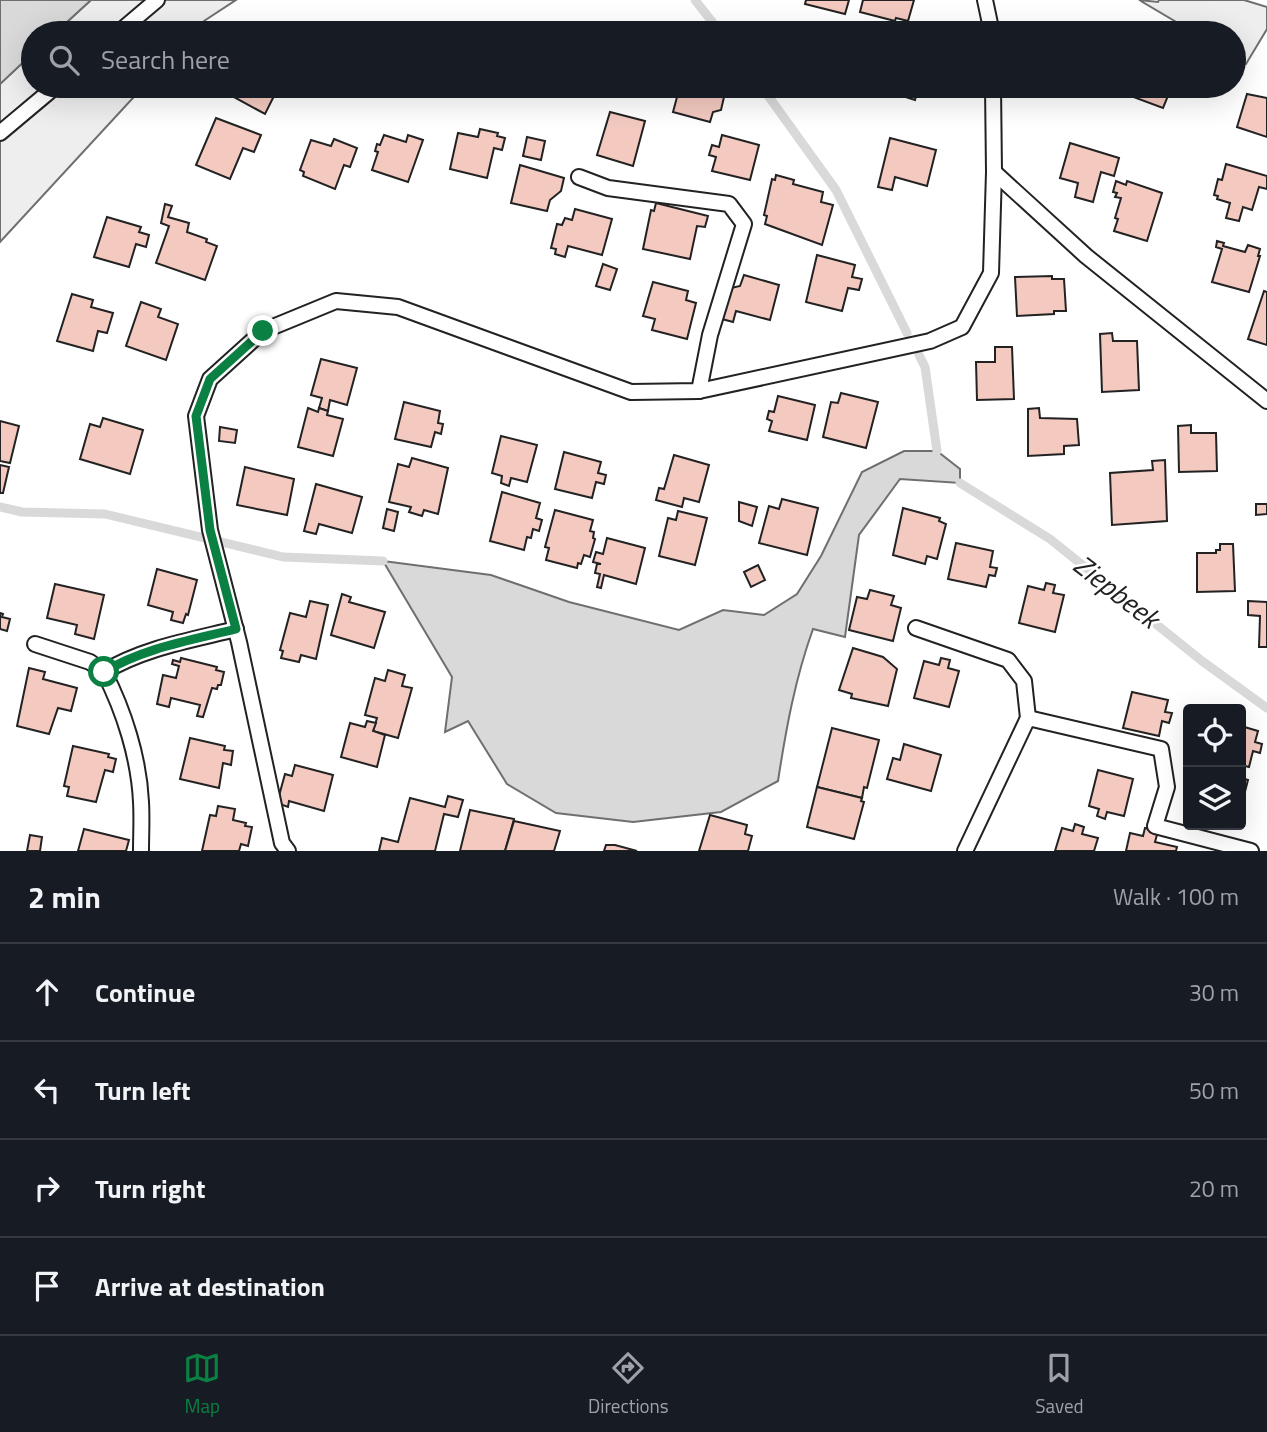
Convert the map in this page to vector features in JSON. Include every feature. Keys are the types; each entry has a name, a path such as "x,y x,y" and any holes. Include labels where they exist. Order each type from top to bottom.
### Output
{"lane":[{"path":"132,21 157,0"},
{"path":"985,0 989,21"},
{"path":"0,134 42,98"},
{"path":"288,851 282,843 236,629 210,530 196,416 210,379 263,331 336,301 398,307 631,392 699,391 930,341 962,327 991,273 993,98"},
{"path":"994,172 1086,256 1267,401"},
{"path":"579,177 608,188 729,204 744,224 710,335 699,391"},
{"path":"916,628 1008,660 1024,681 1028,718 965,851"},
{"path":"104,672 118,663 170,645 236,629"},
{"path":"35,644 90,662 104,672 118,700 135,762 141,800 141,851"},
{"path":"1028,718 1161,748 1167,787 1155,826 1251,851"}],"shaded area":[{"path":"0,0 91,0 68,21 21,21 21,64 0,84"},
{"path":"91,0 236,0 204,21 68,21"},
{"path":"1139,0 1244,0 1267,7 1267,29 1246,64 1246,21 1175,21"},
{"path":"21,64 21,98 133,98 0,242 0,84"},
{"path":"904,451 937,451 960,469 960,483 900,479 859,535 845,637 813,629 792,704 778,781 721,812 633,822 556,813 507,784 468,721 445,732 452,677 383,561 491,575 569,602 679,630 723,610 764,615 797,594 821,556 862,472"}],"building":[{"path":"806,0 849,0 845,14 805,4"},
{"path":"863,0 914,0 908,21 896,18 895,21 860,12"},
{"path":"1247,94 1267,98 1267,137 1237,127"},
{"path":"236,98 273,98 265,114"},
{"path":"677,98 724,98 721,110 713,112 710,122 673,112"},
{"path":"1136,98 1167,98 1163,108"},
{"path":"610,112 645,121 633,166 597,155"},
{"path":"216,118 261,135 254,152 243,148 230,179 196,165"},
{"path":"480,129 498,133 497,136 505,138 502,150 494,148 487,178 450,169 458,133 478,137"},
{"path":"384,135 406,142 408,135 423,140 408,182 372,170 378,152 375,151 377,144 380,145"},
{"path":"722,135 759,145 750,180 712,171 716,157 709,155 712,145 719,147"},
{"path":"527,137 545,141 541,160 523,156"},
{"path":"890,138 936,150 927,186 895,177 892,190 878,187"},
{"path":"334,139 357,148 350,167 344,165 335,189 303,176 304,172 300,170 311,140 331,146"},
{"path":"1070,143 1119,158 1114,176 1101,172 1093,202 1075,197 1078,183 1060,178"},
{"path":"1226,164 1267,176 1267,189 1259,187 1252,210 1243,207 1239,221 1226,218 1230,203 1217,199 1218,196 1214,195"},
{"path":"520,165 564,178 561,191 550,200 547,211 511,203"},
{"path":"776,175 794,180 793,184 823,192 821,202 833,205 822,245 765,224 767,216 764,215 772,179 775,180"},
{"path":"1116,181 1126,185 1127,181 1162,193 1147,241 1114,231 1121,198 1115,197 1117,193 1113,192"},
{"path":"656,203 708,216 705,227 697,226 690,259 643,249 651,210 654,211"},
{"path":"165,204 172,206 168,217 189,223 187,232 207,239 206,242 217,246 205,280 156,263 169,226 161,223"},
{"path":"575,209 612,219 602,255 568,246 565,257 555,254 556,249 551,248 557,224 562,225 565,218 572,220"},
{"path":"107,217 141,227 139,232 149,235 146,247 136,244 129,267 94,257"},
{"path":"1217,241 1224,243 1223,246 1245,252 1248,245 1260,249 1249,292 1212,282 1222,249 1216,247"},
{"path":"817,255 855,265 852,277 862,279 859,290 848,288 842,311 806,302"},
{"path":"603,264 617,269 610,290 596,286"},
{"path":"744,275 779,285 770,320 736,311 733,322 722,319 731,288 740,286"},
{"path":"1052,276 1052,279 1064,279 1066,311 1017,316 1015,277"},
{"path":"653,282 688,291 686,300 696,303 687,339 652,330 655,319 643,316"},
{"path":"1264,291 1267,292 1267,345 1248,339"},
{"path":"72,294 93,300 91,307 113,313 107,333 98,331 93,351 57,341"},
{"path":"141,302 161,309 158,317 178,324 166,360 126,346"},
{"path":"1112,333 1113,341 1137,341 1139,390 1102,392 1100,334"},
{"path":"995,347 1012,347 1014,399 977,400 976,362 995,362"},
{"path":"321,359 357,368 347,405 330,400 328,411 319,408 322,398 311,395"},
{"path":"841,393 878,402 866,448 823,437 831,402 838,403"},
{"path":"778,396 815,405 807,440 769,431 772,421 767,419 769,411 774,412"},
{"path":"404,402 440,411 438,423 443,424 441,434 435,432 431,447 395,439"},
{"path":"308,408 318,412 319,408 328,411 327,415 343,419 333,456 298,447"},
{"path":"1039,408 1040,418 1077,419 1079,445 1064,446 1064,454 1028,456 1028,409"},
{"path":"103,418 143,430 130,474 80,459 90,424 100,427"},
{"path":"0,421 19,426 10,463 0,461"},
{"path":"1191,425 1191,433 1216,433 1217,471 1179,472 1178,426"},
{"path":"220,427 237,430 235,443 219,441"},
{"path":"501,436 537,445 527,482 511,478 509,486 501,483 502,476 492,473"},
{"path":"564,452 601,462 598,473 606,475 604,484 596,482 592,498 555,489"},
{"path":"674,455 709,465 699,502 684,498 682,507 656,500 659,488 664,489"},
{"path":"412,458 448,468 438,514 424,510 422,516 409,512 411,507 389,502 398,464 409,467"},
{"path":"1165,460 1167,521 1112,525 1110,473 1153,470 1152,461"},
{"path":"0,465 9,467 3,493 0,493"},
{"path":"245,467 294,479 287,515 237,505"},
{"path":"316,484 362,497 352,533 319,524 316,534 304,531"},
{"path":"502,492 540,503 536,518 542,520 539,531 533,529 531,538 527,537 524,550 490,541"},
{"path":"782,499 818,508 807,555 759,543 769,506 779,509"},
{"path":"739,502 757,507 752,526 739,521"},
{"path":"1256,504 1267,504 1267,514 1256,515"},
{"path":"903,508 940,518 939,521 946,524 937,559 927,556 925,564 893,555"},
{"path":"387,509 398,512 394,531 383,528"},
{"path":"555,510 593,520 590,531 594,532 595,539 590,557 584,555 577,568 546,560 549,548 545,547"},
{"path":"678,511 707,518 695,565 659,556 668,518 676,520"},
{"path":"607,538 645,548 636,584 604,575 601,588 597,587 600,574 595,573 597,564 601,564 593,562 596,552 603,554"},
{"path":"956,543 993,551 990,567 997,568 995,576 989,575 986,587 948,579"},
{"path":"1220,544 1233,544 1235,591 1197,592 1197,553 1216,553 1216,550 1220,550"},
{"path":"758,565 765,580 751,587 744,572"},
{"path":"157,569 197,580 188,615 186,614 183,623 171,620 173,612 148,605"},
{"path":"1046,583 1055,585 1053,593 1064,595 1055,632 1019,623 1028,586 1044,590"},
{"path":"55,584 104,595 94,639 75,634 77,625 47,618"},
{"path":"870,590 894,596 891,605 901,608 893,641 849,630 857,597 867,599"},
{"path":"342,594 351,597 349,602 385,612 374,648 331,635"},
{"path":"310,601 328,605 316,659 301,655 299,662 281,658 283,651 280,650 290,613 306,617"},
{"path":"1248,601 1267,602 1267,647 1259,647 1260,616 1248,615"},
{"path":"0,613 3,614 2,617 10,619 7,631 0,629"},
{"path":"853,648 883,657 897,669 888,706 851,698 852,694 839,690"},
{"path":"181,658 217,667 216,670 224,672 221,685 218,685 217,689 212,688 203,717 197,716 200,705 171,698 169,707 157,704 163,675 176,678 179,666 172,664 173,660 180,662"},
{"path":"941,658 950,660 948,668 959,671 949,707 914,698 924,661 939,665"},
{"path":"29,668 45,672 43,679 77,688 71,711 58,708 49,734 17,726"},
{"path":"388,670 405,675 402,686 412,688 398,738 373,731 377,718 365,715 375,678 385,681"},
{"path":"1132,692 1168,700 1165,712 1172,713 1169,723 1162,721 1159,736 1123,728"},
{"path":"367,721 376,723 373,731 385,735 377,767 341,757 350,723 365,727"},
{"path":"1246,727 1258,731 1255,742 1262,744 1260,753 1253,751 1249,767 1246,766"},
{"path":"832,728 879,740 862,798 817,787"},
{"path":"190,738 225,746 224,750 233,751 231,765 223,763 219,788 180,779"},
{"path":"904,744 941,755 931,791 887,779 893,758 900,760"},
{"path":"73,746 109,754 108,757 116,759 113,772 105,770 96,802 67,796 69,787 64,786"},
{"path":"295,765 333,775 324,811 289,801 288,807 277,803 285,774 292,776"},
{"path":"1098,770 1133,779 1124,816 1107,812 1105,819 1097,816 1099,809 1089,806"},
{"path":"817,787 862,798 861,801 864,802 854,839 807,827"},
{"path":"448,796 463,800 458,817 444,814 435,851 379,851 382,838 398,842 410,798 445,807"},
{"path":"218,806 235,809 233,820 252,827 248,846 241,844 239,851 202,851 210,815 216,816"},
{"path":"470,810 514,819 505,851 460,851"},
{"path":"710,815 747,825 745,834 752,836 748,851 699,851"},
{"path":"514,821 560,831 554,851 505,851"},
{"path":"1075,824 1084,827 1082,834 1098,838 1094,851 1055,851 1062,828 1073,831"},
{"path":"1145,828 1158,831 1155,842 1177,847 1176,851 1126,851 1130,833 1143,836"},
{"path":"84,829 129,840 126,851 78,851"},
{"path":"30,835 42,837 40,851 27,851"},
{"path":"606,845 615,845 637,851 604,851"}],"waterway":[{"name":"Ziepbeek","path":"695,0 712,21"},
{"name":"Ziepbeek","path":"770,98 836,190 907,333"},
{"name":"Ziepbeek","path":"919,355 925,367 937,451"},
{"name":"Ziepbeek","path":"960,483 1050,539 1202,661 1267,708"},
{"path":"0,507 22,512 105,514 283,557 383,561"}],"route":[{"path":"104,672 118,663 170,645 236,629 210,530 196,416 210,379 263,331"}]}
